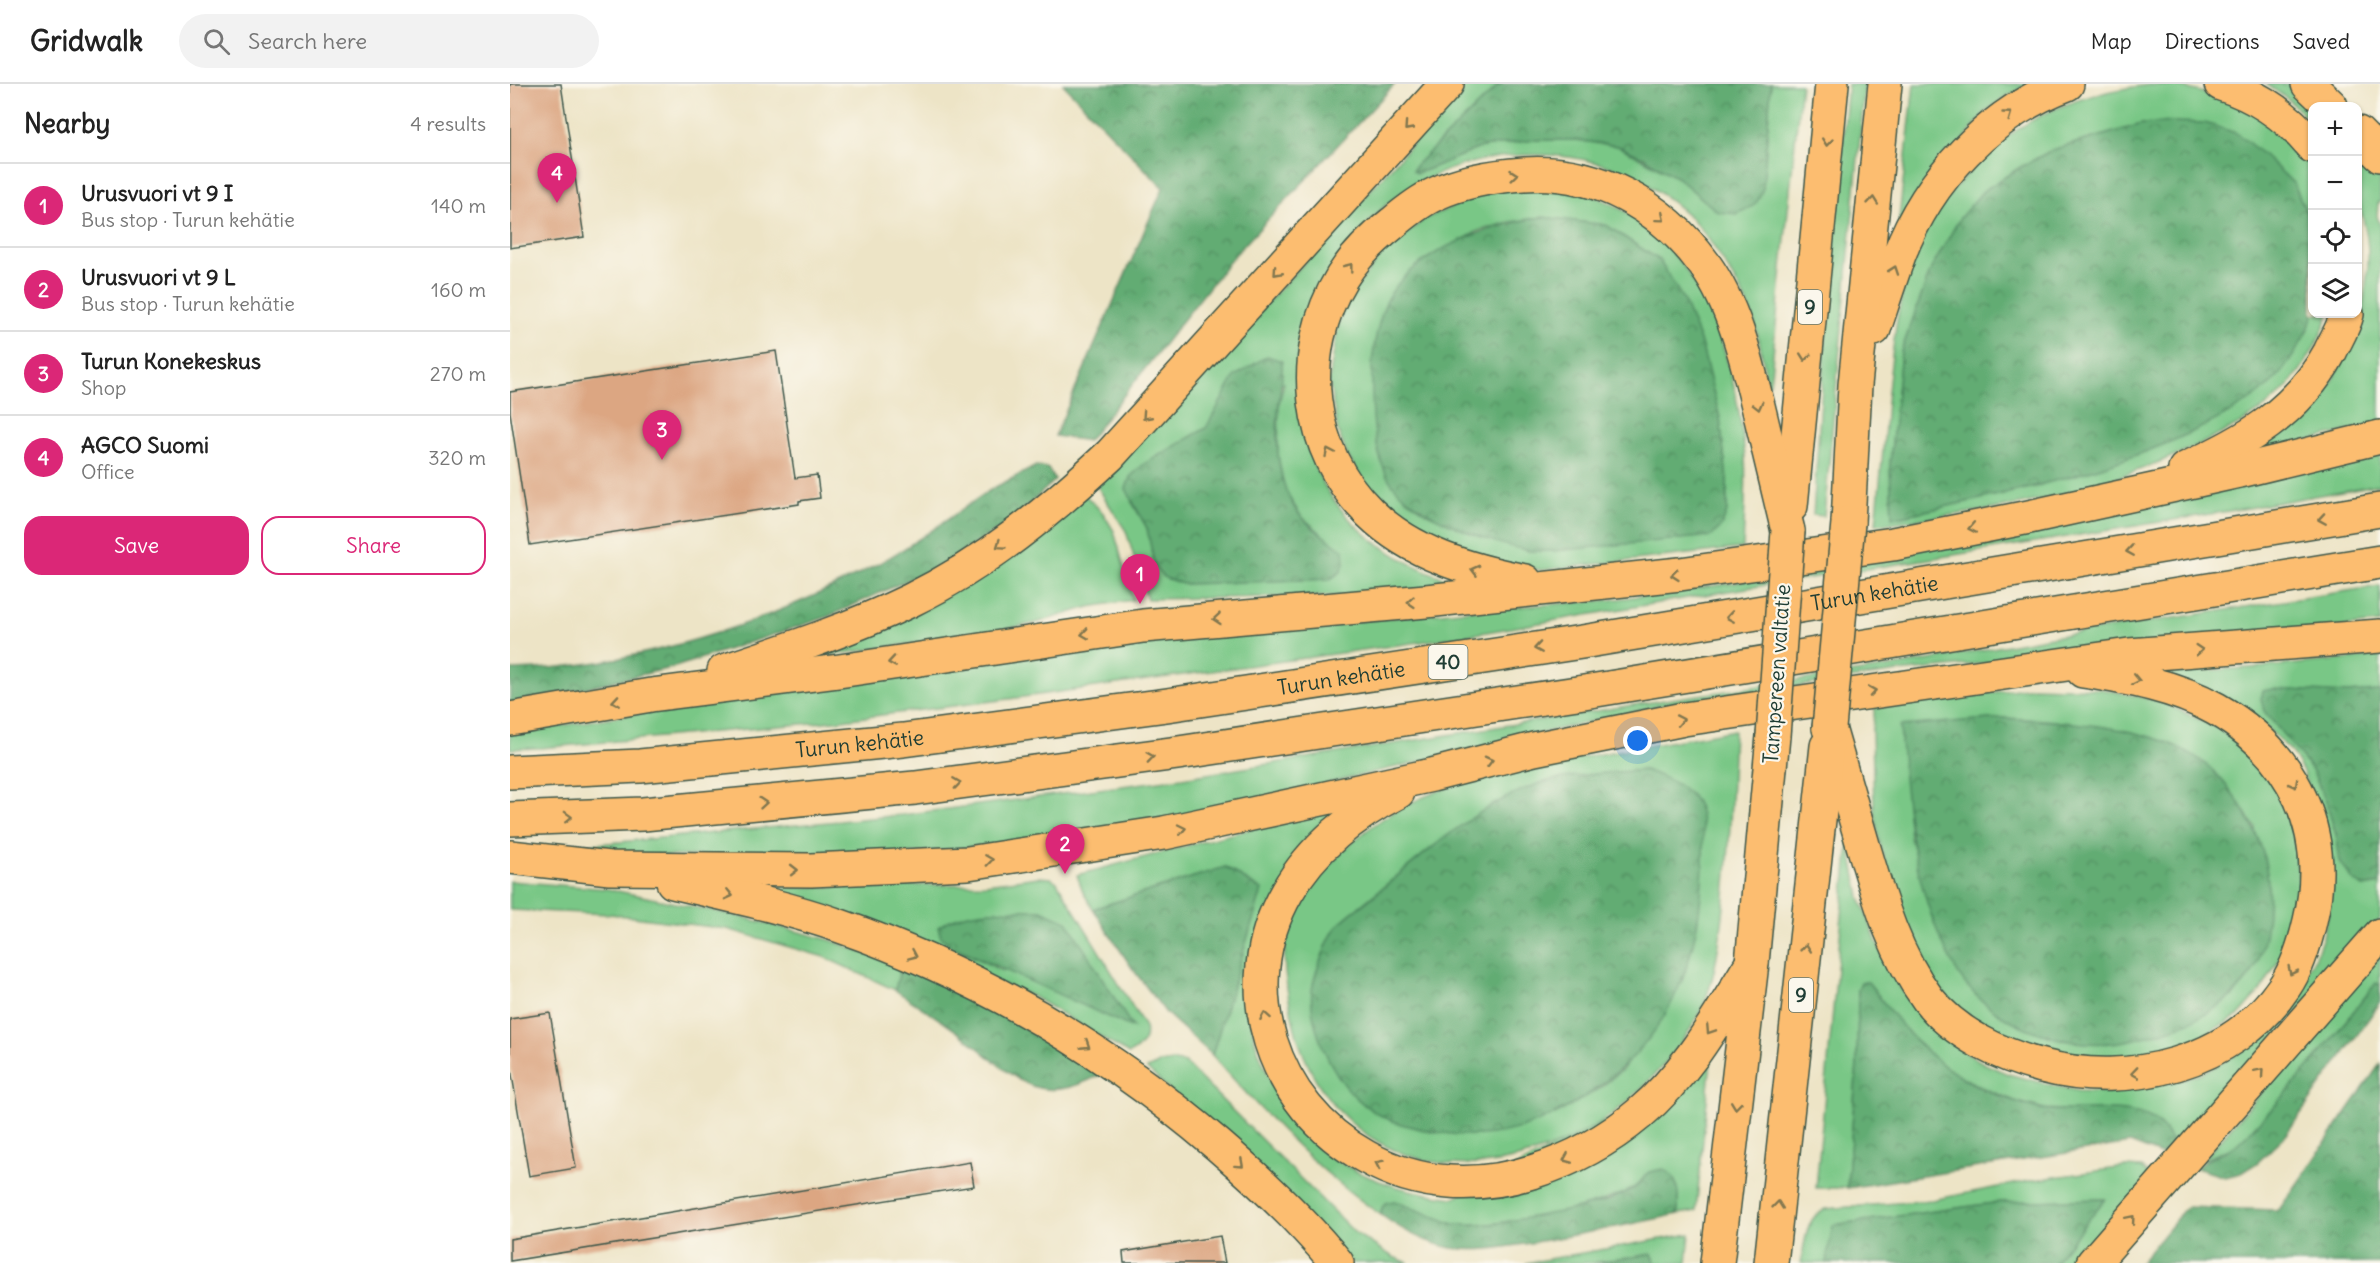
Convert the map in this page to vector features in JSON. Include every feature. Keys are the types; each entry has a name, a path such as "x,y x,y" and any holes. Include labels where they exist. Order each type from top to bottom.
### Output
{"highway":[{"path":"651,695 798,646 912,599 968,567 1063,499 1110,455 1447,84"},
{"name":"Tampereen valtatie","path":"1717,1263 1752,963 1773,736 1788,531 1832,84"},
{"name":"9","path":"1772,1263 1829,728 1848,523 1855,385 1885,84"},
{"path":"1855,385 1900,254 1919,215 1941,182 1963,154 1999,121 2032,98 2067,84"},
{"path":"2221,84 2261,100 2275,109 2308,140"},
{"path":"2308,84 2327,102"},
{"path":"2362,137 2380,155"},
{"path":"1553,586 1503,577 1436,557 1391,531 1371,514 1345,483 1325,445 1315,409 1312,372 1317,340 1324,315 1342,276 1369,243 1417,204 1436,194 1474,182 1540,173 1581,178 1611,188 1646,206 1680,236 1705,265 1719,289 1734,326 1751,378 1788,531"},
{"path":"2132,495 2225,451 2275,418 2299,396 2321,368 2345,318"},
{"path":"510,719 651,695 839,671 1143,626 1426,601 1680,574 1893,544 2132,495 2380,437"},
{"name":"Turun kehätie","path":"510,772 640,766 903,740 1156,706 1582,642 2380,510"},
{"name":"40","path":"510,819 643,814 915,788 1178,753 1584,692 2380,562"},
{"path":"510,857 610,868 811,870 968,863 1164,833 1432,775 1533,749 1684,719 2129,655 2380,636"},
{"path":"1829,728 1871,877 1887,923 1910,972 1930,1001 1941,1012 1983,1044 2017,1058 2057,1070 2118,1075 2179,1065 2220,1046 2240,1032 2256,1019 2285,986 2300,953 2313,910 2316,848 2311,825 2293,781 2275,757 2256,737 2217,709 2163,686 2058,666"},
{"path":"1432,775 1378,802 1355,817 1326,843 1286,892 1274,920 1264,960 1263,1004 1268,1034 1280,1068 1296,1096 1320,1124 1359,1154 1392,1170 1413,1176 1446,1182 1478,1183 1526,1174 1582,1152 1640,1114 1674,1079 1696,1051 1752,963"},
{"path":"610,868 759,901 839,926 973,982 1054,1025 1125,1070 1181,1113 1243,1166 1311,1230 1337,1263"},
{"path":"2093,1263 2380,935"}],"green space":[{"path":"1063,84 1395,84 1232,258 1088,441 1055,436 1163,188"},
{"path":"1466,84 1500,84 1413,170 1426,170 1482,147 1534,140 1575,140 1618,146 1678,178 1718,212 1763,188 1771,84 1801,84 1770,384 1767,383 1753,318 1734,280 1697,224 1659,192 1626,173 1571,158 1543,155 1514,156 1458,167 1406,190 1395,197 1366,225 1313,302 1301,333 1297,368 1299,404 1305,436 1315,465 1328,491 1345,514 1365,534 1412,565 1468,586 1344,596 1147,599 1126,531 1097,486 1333,232","holes":["1284,383 1279,403 1278,456 1285,491 1301,516 1321,533 1341,572 1330,579 1183,584 1165,577 1156,568 1147,528 1131,501 1144,464"]},
{"path":"1500,84 1771,84 1763,188 1758,200 1753,206 1736,214 1718,212 1678,178 1642,157 1618,146 1575,140 1534,140 1482,147 1426,170 1417,173 1413,171 1415,166"},
{"path":"1848,84 1865,84 1824,516 1813,515 1827,315"},
{"path":"1914,84 2030,84 2007,96 1985,112 1898,227"},
{"path":"2266,84 2297,84 2309,102 2308,120 2289,100"},
{"path":"2149,85 2177,86 2224,98 2265,119 2308,162 2308,217 2294,184 2205,123 2142,124 2052,150 1983,191 1960,218 1931,269 1901,352 1890,464 1892,518 2036,487 2269,386 2295,352 2312,318 2327,318 2306,362 2277,397 2247,420 2181,453 2137,470 2071,492 2025,503 1876,524 1891,360 1897,320 1912,260 1930,221 1943,202 1973,168 2011,134 2031,121 2075,101"},
{"path":"2205,123 2236,133 2264,155 2294,184 2308,217 2308,318 2312,318 2289,362 2268,386 2240,406 2200,428 2154,448 2118,462 2043,484 1892,518 1890,464 1901,352 1931,269 1960,218 1983,191 2052,150 2142,124"},
{"path":"2362,154 2380,170 2380,202 2378,202 2377,216 2380,225 2380,423 2244,456 2272,441 2298,422 2313,407 2339,368 2359,318 2362,318 2367,276 2366,233 2362,216"},
{"path":"1519,186 1560,188 1583,192 1622,210 1655,234 1681,264 1703,298 1719,335 1740,416 1746,491 1743,548 1542,570 1502,565 1434,541 1377,503 1347,455 1338,431 1329,381 1338,327 1346,301 1383,253 1426,218 1488,192","holes":["1542,217 1606,225 1659,260 1720,418 1727,480 1727,512 1528,551 1471,532 1427,513 1405,498 1419,265 1478,231 1510,222"]},
{"path":"1542,217 1606,225 1659,260 1683,299 1701,343 1720,418 1727,480 1727,511 1722,525 1712,536 1553,551 1526,550 1469,533 1448,523 1410,500 1395,488 1386,474 1378,452 1374,428 1372,369 1377,330 1391,294 1411,271 1445,248 1483,231"},
{"path":"1267,356 1282,361 1278,447 1286,490 1300,515 1344,550 1343,568 1330,579 1183,584 1165,578 1155,568 1147,528 1126,489 1130,477 1144,464 1206,428 1235,376"},
{"path":"2380,452 2380,484 2248,508 1463,636 834,721 510,749 510,734 688,705 1070,650 1460,611 1610,600 1734,583"},
{"path":"1036,466 1048,468 1055,480 1009,523 941,565 827,617 675,667 510,705 510,670 603,661 651,652 744,624 833,587 889,557 992,489"},
{"path":"1085,495 1103,513 1114,531 1133,600 1089,607 1036,623 979,634 788,661"},
{"path":"2380,586 2380,623 1898,672 1657,706 1191,815 1053,838 908,854 640,856 580,849 578,846 902,815 1182,778 1658,701 1897,666 2045,638"},
{"path":"2380,656 2380,691 2347,693 2292,743 2312,770 2326,801 2337,838 2341,862 2363,887 2380,884 2380,919 2261,1052 2173,1143 2165,1130 2079,1111 2045,1109 2015,1101 1981,1087 1943,1067 1896,1021 1872,987 1861,982 1858,990 1857,1065 1847,1188 1816,1188 1849,842 1860,897 1877,943 1898,984 1916,1010 1959,1048 1983,1063 2008,1074 2078,1091 2109,1092 2181,1080 2204,1072 2249,1045 2315,959 2329,910 2332,884 2331,859 2303,772 2290,750 2264,725 2164,673 2264,667"},
{"path":"2033,687 2102,689 2155,700 2217,728 2235,741 2262,768 2282,799 2294,836 2300,891 2297,915 2282,955 2262,989 2238,1016 2179,1049 2100,1065 2001,1038 1946,999 1909,943 1879,840 1874,810 1872,729 1875,708","holes":["2003,718 2046,720 2131,732 2191,754 2217,774 2255,827 2263,943 2250,976 2232,997 1950,959 1936,927 1910,838 1901,727"]},
{"path":"2273,689 2347,693 2380,691 2380,884 2363,887 2352,879 2340,862 2337,838 2326,801 2312,770 2264,711 2261,699 2263,691"},
{"path":"2003,718 2100,726 2171,744 2199,759 2231,791 2247,815 2260,843 2267,872 2268,907 2266,933 2254,969 2237,991 2224,1002 2196,1019 2164,1031 2119,1042 2085,1043 2051,1037 2020,1025 1993,1010 1965,984 1941,940 1916,862 1907,808 1900,726"},
{"path":"1734,730 1727,876 1716,962 1705,1001 1698,1016 1681,1043 1650,1080 1607,1118 1586,1131 1540,1151 1496,1162 1454,1164 1414,1157 1378,1142 1347,1118 1321,1087 1302,1050 1285,976 1284,956 1289,927 1304,896 1327,867 1354,841 1381,820 1403,807 1451,786 1527,767","holes":["1645,770 1698,920 1682,981 1623,1069 1600,1088 1555,1115 1325,949 1333,932 1345,918 1431,848 1540,783 1598,774"]},
{"path":"1645,770 1682,787 1694,799 1701,814 1703,849 1701,895 1689,960 1664,1016 1647,1041 1626,1064 1573,1104 1531,1125 1510,1131 1469,1135 1425,1130 1387,1119 1363,1104 1344,1085 1329,1061 1318,1034 1313,1012 1312,990 1315,977 1326,946 1340,923 1429,849 1471,818 1515,793 1563,778"},
{"path":"1352,802 1251,996 1251,1020 1255,1042 1263,1062 1283,1102 1307,1136 1321,1151 1368,1177 1410,1190 1454,1198 1696,1076 1711,1060 1696,1211 1678,1214 1677,1185 1649,1172 1635,1187 1618,1195 1572,1209 1518,1220 1493,1224 1454,1224 1394,1201 1382,1208 1381,1215 1357,1198 1313,1160 1212,1055 1261,890 1225,867 1093,909 1083,892 1077,875"},
{"path":"1225,867 1262,890 1212,1055 1166,1013 1132,968 1093,909"},
{"path":"1038,877 1051,878 1057,882 1145,1027 1145,1037 1140,1046 1129,1054 1034,997 758,888 986,884","holes":["1041,910 1002,971 952,946 941,937 960,917 998,911"]},
{"path":"510,881 608,889 742,917 830,940 901,967 895,990 824,957 727,929 610,914 510,910"},
{"path":"1041,910 1067,921 1133,1028 952,946 941,937 938,927 961,916 974,913"},
{"path":"2380,955 2380,985 2376,984 2286,1094 2236,1146 2203,1160"},
{"path":"901,967 972,998 1103,1073 1080,1084 1061,1089 1044,1089 1030,1085 1015,1077 959,1033 895,990"},
{"path":"1861,982 1868,982 1902,1026 1934,1058 1971,1083 2032,1107 2060,1110 2116,1110 2142,1114 2159,1124 2173,1143 2161,1155 2130,1143 1847,1188 1857,1065 1858,990"},
{"path":"2376,983 2380,985 2380,1003 2284,1137 2257,1163 2241,1173 2225,1177 2196,1168 2233,1147 2257,1125 2310,1066"},
{"path":"1174,1061 1185,1063 1355,1233 1393,1257 1409,1263 1352,1263 1147,1069 1160,1063"},
{"path":"2380,1064 2380,1263 2140,1263 2186,1207 2279,1210"},
{"path":"2125,1167 2141,1168 2150,1176 2143,1188 2077,1263 2054,1263 2104,1199 2001,1202 1834,1225 1826,1263 1801,1263 1805,1240 1813,1218 1825,1209 1932,1200 2034,1180"},
{"path":"1663,1169 1676,1182 1678,1214 1511,1246 1475,1250 1441,1246 1414,1235 1381,1215 1385,1203 1394,1201 1454,1224 1493,1224 1610,1200 1635,1188 1649,1172"},
{"path":"2105,1199 2054,1263 1826,1263 1833,1225 2001,1202"},
{"path":"1690,1234 1687,1263 1656,1263 1652,1254 1593,1263 1526,1263"},
{"path":"1652,1254 1656,1263 1593,1263"}],"building":[{"path":"510,84 561,84 584,237 510,248"},
{"path":"776,351 795,478 817,475 820,498 799,501 799,504 530,545 510,412 510,392"},
{"path":"550,1013 576,1168 529,1176 510,1063 510,1019"},
{"path":"970,1162 974,1186 510,1261 510,1239"},
{"path":"1220,1236 1225,1263 1124,1263 1123,1252"}],"place":[{"name":"AGCO Suomi","path":"557,203"},
{"name":"Turun Konekeskus","path":"662,460"},
{"name":"Urusvuori vt 9 I","path":"1140,604"},
{"name":"Urusvuori vt 9 L","path":"1065,874"}]}
